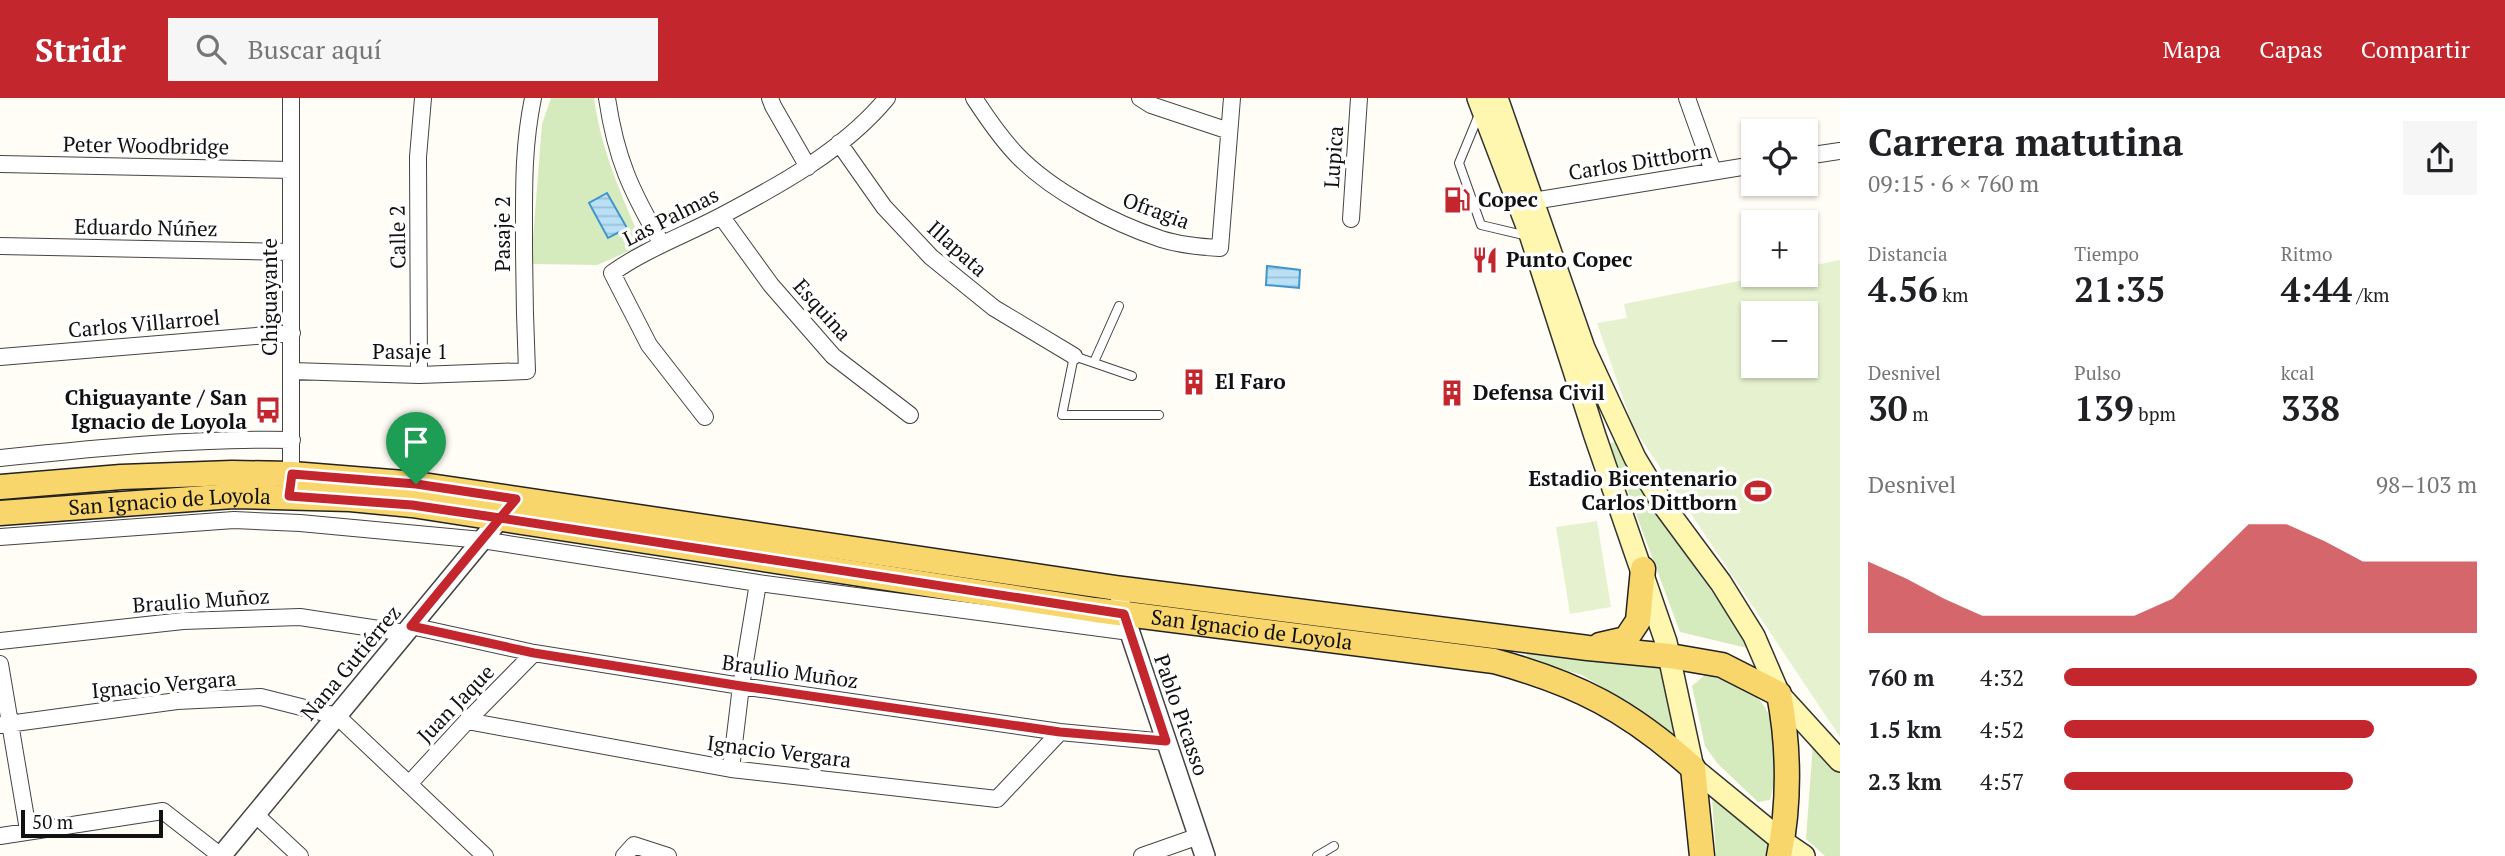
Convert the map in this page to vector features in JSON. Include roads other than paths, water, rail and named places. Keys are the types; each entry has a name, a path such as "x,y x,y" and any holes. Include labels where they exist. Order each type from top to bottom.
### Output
{"main road":[{"path":"1485,102 1533,201 1584,348 1635,458 1664,506 1721,583 1754,636 1779,694 1785,744 1786,802 1781,849"},
{"path":"1485,102 1670,656 1693,768 1702,856"},
{"name":"San Ignacio de Loyola","path":"0,487 121,477 291,485 416,484 1116,588 1670,656 1722,665 1779,694"},
{"name":"San Ignacio de Loyola","path":"0,513 233,496 291,485 1127,623 1494,660 1541,674 1591,695 1628,716 1662,741 1781,849 1804,856"},
{"path":"1588,648 1626,639 1638,621 1643,569"},
{"path":"1779,694 1840,761"}],"street":[{"name":"Chiguayante","path":"291,98 291,485"},
{"name":"Calle 2","path":"419,375 418,157 423,98"},
{"name":"Pasaje 2","path":"527,371 524,323 524,179 525,134 533,98"},
{"path":"607,98 620,163 636,200 662,244"},
{"path":"770,98 808,167"},
{"name":"Las Palmas","path":"705,417 649,345 612,273 634,258 721,216 808,167 839,143 887,98"},
{"name":"Ofragia","path":"974,98 993,127 1018,156 1048,181 1107,216 1161,239 1191,246 1220,248 1232,98"},
{"path":"1140,98 1151,105 1229,131"},
{"name":"Lupica","path":"1351,219 1359,98"},
{"path":"1687,98 1713,172"},
{"name":"Illapata","path":"839,143 884,207 931,257 994,308 1074,356"},
{"path":"1818,154 1840,151"},
{"name":"Peter Woodbridge","path":"0,164 291,170"},
{"name":"Carlos Dittborn","path":"1533,201 1741,167"},
{"name":"Esquina","path":"721,216 771,285 833,356 910,415"},
{"name":"Eduardo Núñez","path":"0,246 291,252"},
{"name":"Carlos Villarroel","path":"0,357 292,333"},
{"name":"Pasaje 1","path":"292,371 419,375 527,371"},
{"path":"0,458 106,447 230,439 292,440"},
{"name":"Nana Gutiérrez","path":"221,856 516,499"},
{"name":"San Ignacio de Loyola","path":"0,537 234,520 300,523 482,540 758,583 1127,623"},
{"path":"732,769 741,686 758,583"},
{"name":"Pablo Picasso","path":"1116,588 1205,856"},
{"name":"Braulio Muñoz","path":"0,641 183,621 300,617 408,629 534,653 741,686 1060,732 1166,741"},
{"name":"Juan Jaque","path":"409,785 467,720 534,653"},
{"path":"0,664 5,724 28,830"},
{"name":"Ignacio Vergara","path":"5,724 177,701 261,697 337,716 485,856"},
{"name":"Ignacio Vergara","path":"467,720 732,769 997,799 1060,732"},
{"path":"0,836 163,811 221,856"},
{"path":"256,815 300,856"},
{"path":"1142,856 1199,836"},
{"path":"624,856 634,845 668,856"}],"lane":[{"path":"1485,102 1459,163 1481,225 1531,237"},
{"path":"1094,362 1119,306"},
{"path":"1132,376 1074,356 1062,415 1160,415"},
{"path":"1317,856 1334,846"}],"water":[{"path":"607,193 627,228 608,238 589,203"},
{"path":"1267,266 1300,270 1299,288 1266,285"}],"place":[{"name":"Copec","path":"1457,200"},
{"name":"Punto Copec","path":"1485,260"},
{"name":"El Faro","path":"1194,382"},
{"name":"Defensa Civil","path":"1452,393"},
{"name":"Chiguayante / San Ignacio de Loyola","path":"268,410"},
{"name":"Estadio Bicentenario Carlos Dittborn","path":"1758,491"}]}
